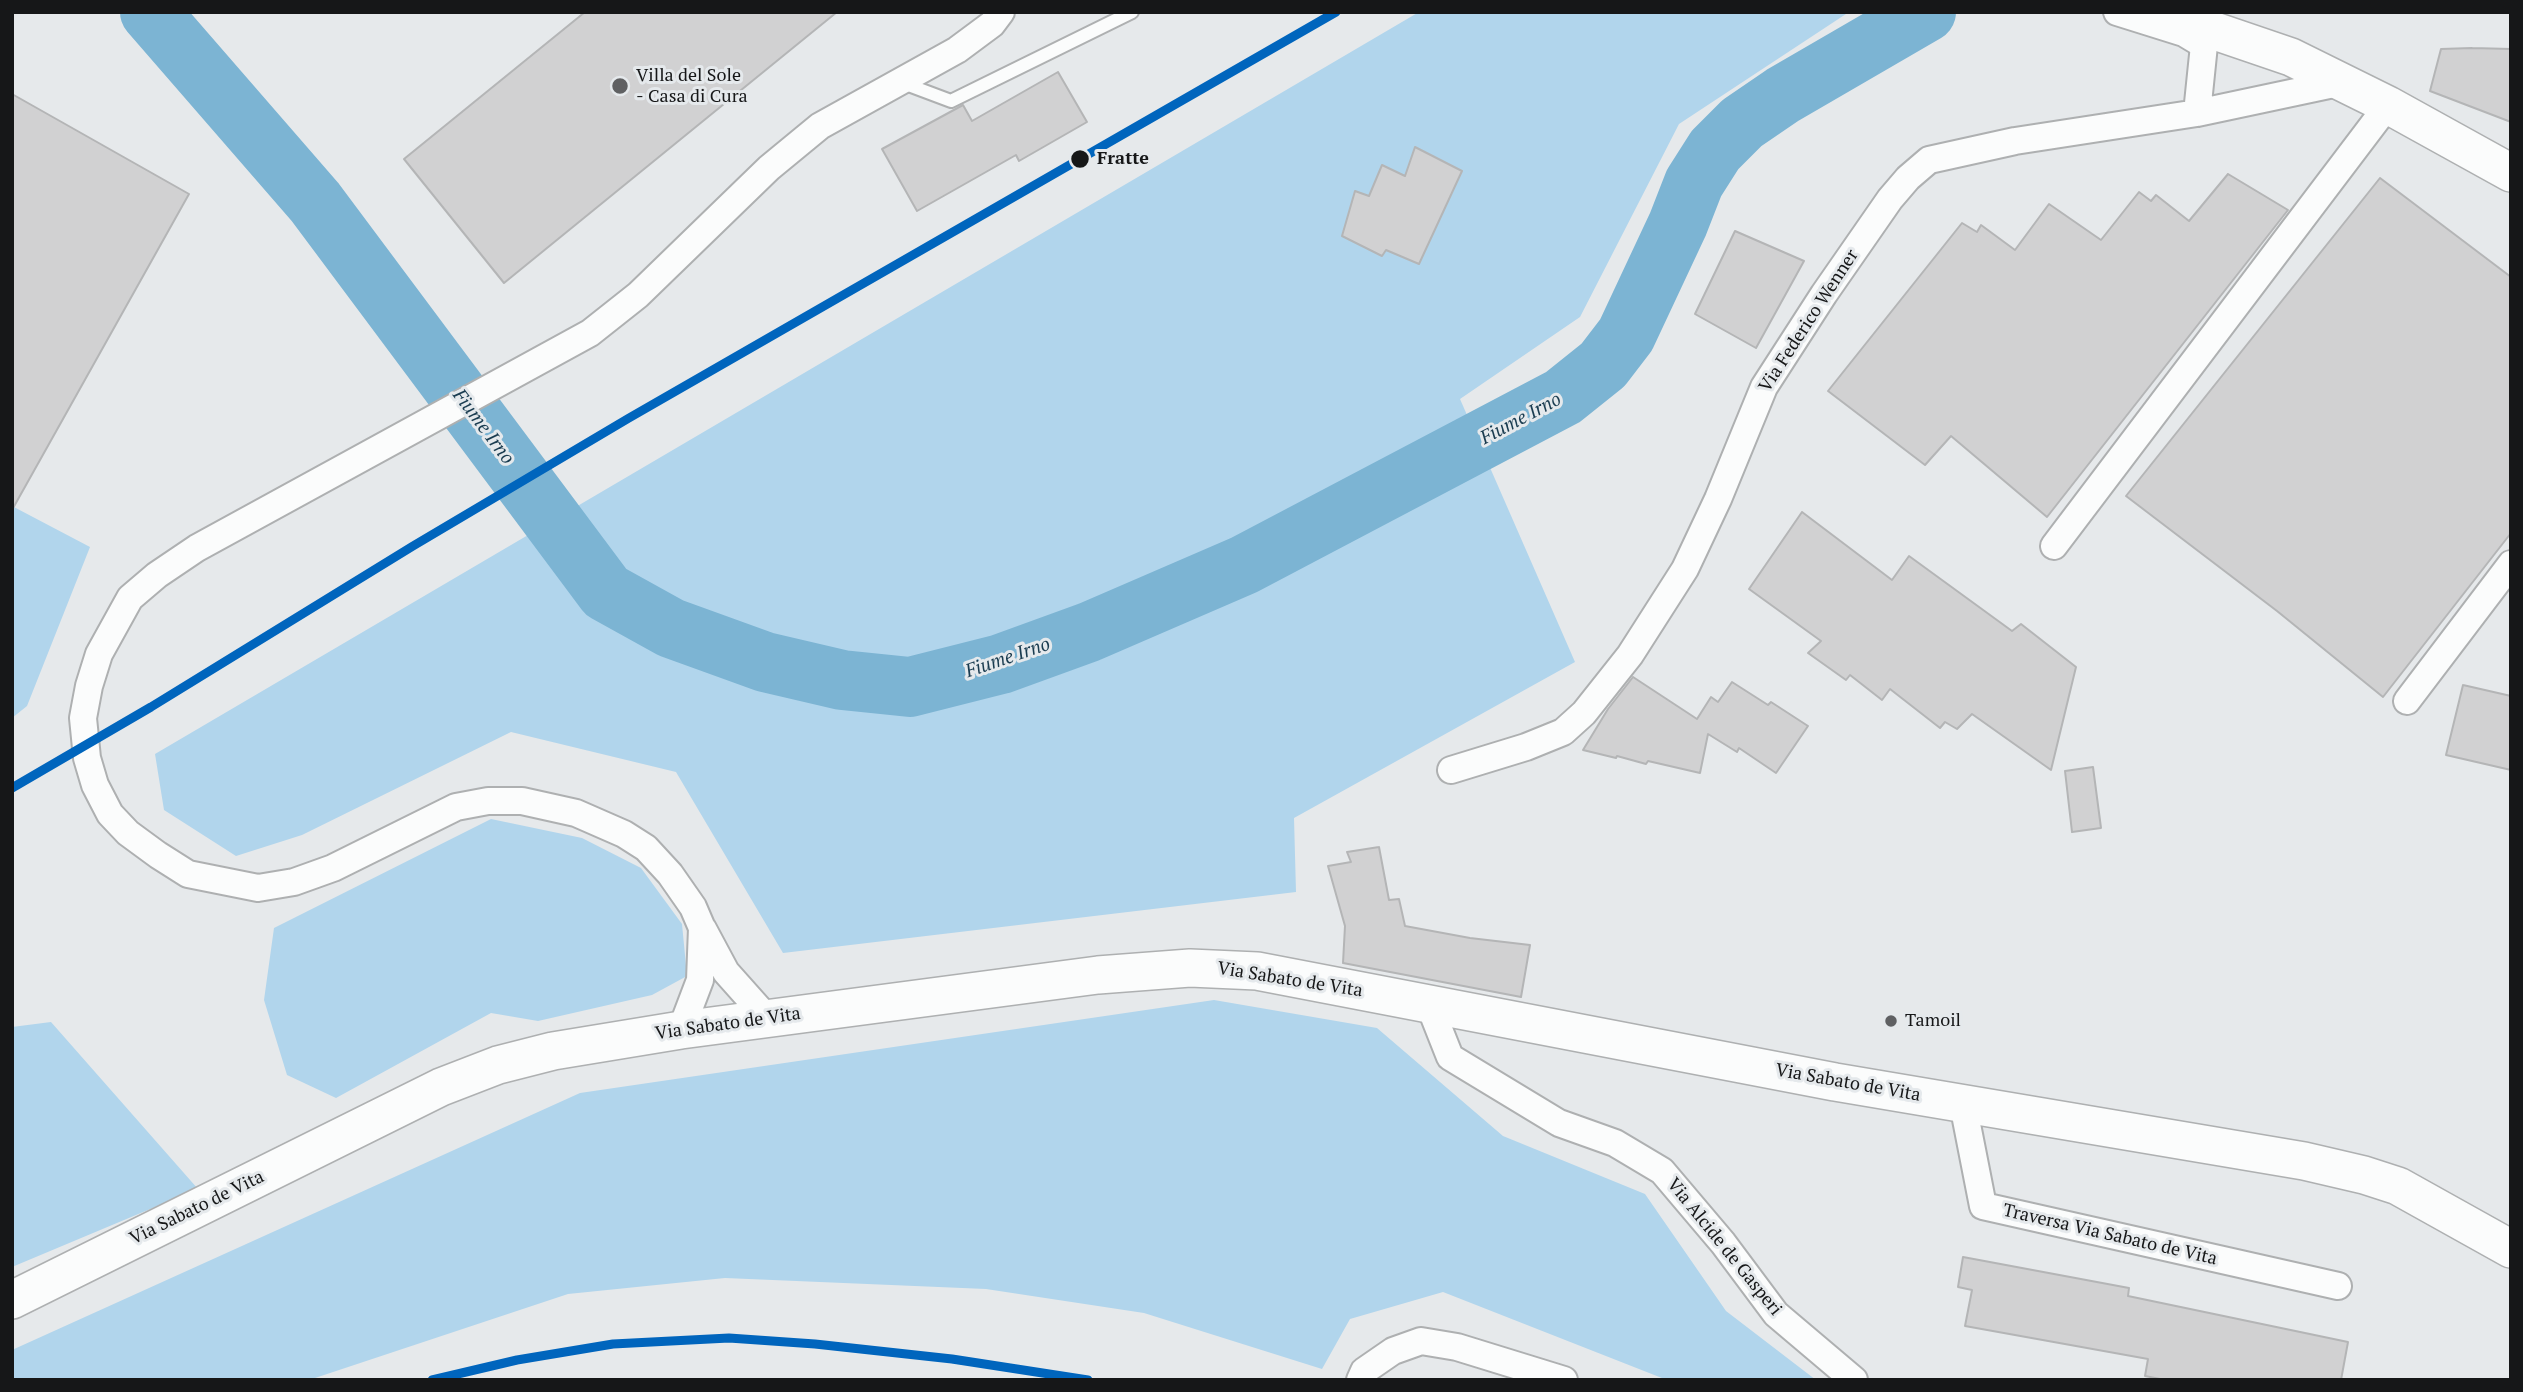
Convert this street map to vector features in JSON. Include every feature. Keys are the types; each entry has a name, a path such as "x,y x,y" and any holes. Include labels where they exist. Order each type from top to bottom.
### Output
{"street":[{"path":"767,1018 726,972 693,907 670,874 646,848 624,834 576,813 522,802 488,801 456,807 373,850 294,882 258,888 188,874 128,833 110,814 95,785 87,758 83,718 89,686 99,654 130,598 157,575 197,548 590,333 638,295 790,150 820,126 957,50 992,24 1001,12"},
{"path":"2117,12 2184,33 2204,45 2197,113"},
{"path":"2159,12 2291,57 2388,105 2511,173"},
{"name":"Via Federico Wenner","path":"1451,770 1563,732 1584,713 1630,655 1685,569 1718,499 1764,387 1890,200 1908,178 1929,160 2015,141 2197,113 2343,82"},
{"path":"2054,546 2388,105"},
{"path":"2407,701 2511,564"},
{"path":"681,1030 700,980 702,928"},
{"name":"Via Sabato de Vita","path":"12,1300 441,1087 498,1065 542,1054 681,1030 1085,977 1190,968 1257,971 1835,1082 2304,1161 2398,1186 2511,1249"},
{"name":"Via Alcide de Gasperi","path":"1429,1004 1450,1057 1559,1123 1615,1143 1662,1171 1723,1243 1776,1314 1854,1380"},
{"name":"Traversa Via Sabato de Vita","path":"1963,1104 1983,1206 2338,1286"},
{"path":"1360,1380 1364,1370 1393,1351 1421,1341 1457,1347 1564,1380"}],"lane":[{"path":"900,81 951,101 1132,12"}],"shaded area":[{"path":"1419,12 1849,12 1679,124 1580,317 1460,399 1575,662 1294,818 1296,892 783,953 676,772 511,732 302,835 236,856 164,810 155,754"},
{"path":"12,506 90,547 27,706 12,718"},
{"path":"491,819 582,838 641,868 682,924 687,976 652,995 538,1021 491,1013 336,1098 287,1075 264,1000 274,928"},
{"path":"1214,1000 1377,1028 1503,1136 1645,1194 1726,1311 1816,1380 1667,1380 1443,1292 1350,1319 1322,1369 1144,1313 986,1289 725,1278 568,1294 309,1380 12,1380 12,1350 580,1093"},
{"path":"51,1022 198,1189 12,1267 12,1027"}],"building":[{"name":"Villa del Sole - Casa di Cura","path":"585,12 837,12 504,283 404,159"},
{"path":"2441,49 2511,49 2511,122 2430,91"},
{"path":"1058,72 1087,122 1019,161 1016,155 917,211 882,149 963,105 972,121"},
{"path":"12,94 189,194 12,510"},
{"path":"1415,147 1462,171 1419,264 1386,250 1382,256 1342,236 1355,191 1369,196 1382,165 1405,176"},
{"path":"2228,174 2288,210 2047,517 1951,436 1925,465 1828,391 1962,223 1977,232 1981,225 2015,250 2049,204 2101,240 2139,192 2151,201 2156,195 2189,221"},
{"path":"2380,178 2511,277 2511,533 2383,697 2277,611 2126,496"},
{"path":"1735,231 1804,261 1756,348 1695,314"},
{"path":"1802,512 1892,580 1909,556 2012,631 2021,624 2076,667 2051,770 1972,714 1957,729 1945,722 1940,728 1890,689 1882,700 1850,675 1846,680 1808,653 1821,641 1749,589"},
{"path":"1633,677 1697,719 1711,697 1718,702 1732,682 1768,705 1771,702 1808,726 1776,773 1739,748 1737,752 1708,734 1700,773 1583,750 1608,709"},
{"path":"2463,685 2511,696 2511,770 2446,755"},
{"path":"2093,767 2101,828 2072,832 2065,771"},
{"path":"1379,847 1389,900 1399,899 1405,926 1530,945 1521,997 1343,963 1345,926 1328,866 1351,862 1347,852"},
{"path":"1963,1257 2129,1288 2128,1296 2348,1342 2341,1380 2165,1380 2145,1376 2148,1359 1965,1326 1972,1290 1958,1287"}],"waterway":[{"name":"Fiume Irno","path":"150,12 315,202 606,592 671,628 765,662 842,680 910,687 1001,664 1089,632 1244,565 1563,397 1603,365 1626,335 1678,224 1694,183 1715,150 1742,123 1783,95 1926,12"}],"transit line":[{"path":"12,788 629,418 1336,12"},
{"path":"432,1380 517,1360 613,1344 729,1338 952,1359 1088,1380"}],"place":[{"name":"Villa del Sole - Casa di Cura","path":"620,86"},
{"name":"Fratte","path":"1080,159"},
{"name":"Tamoil","path":"1891,1021"}]}
